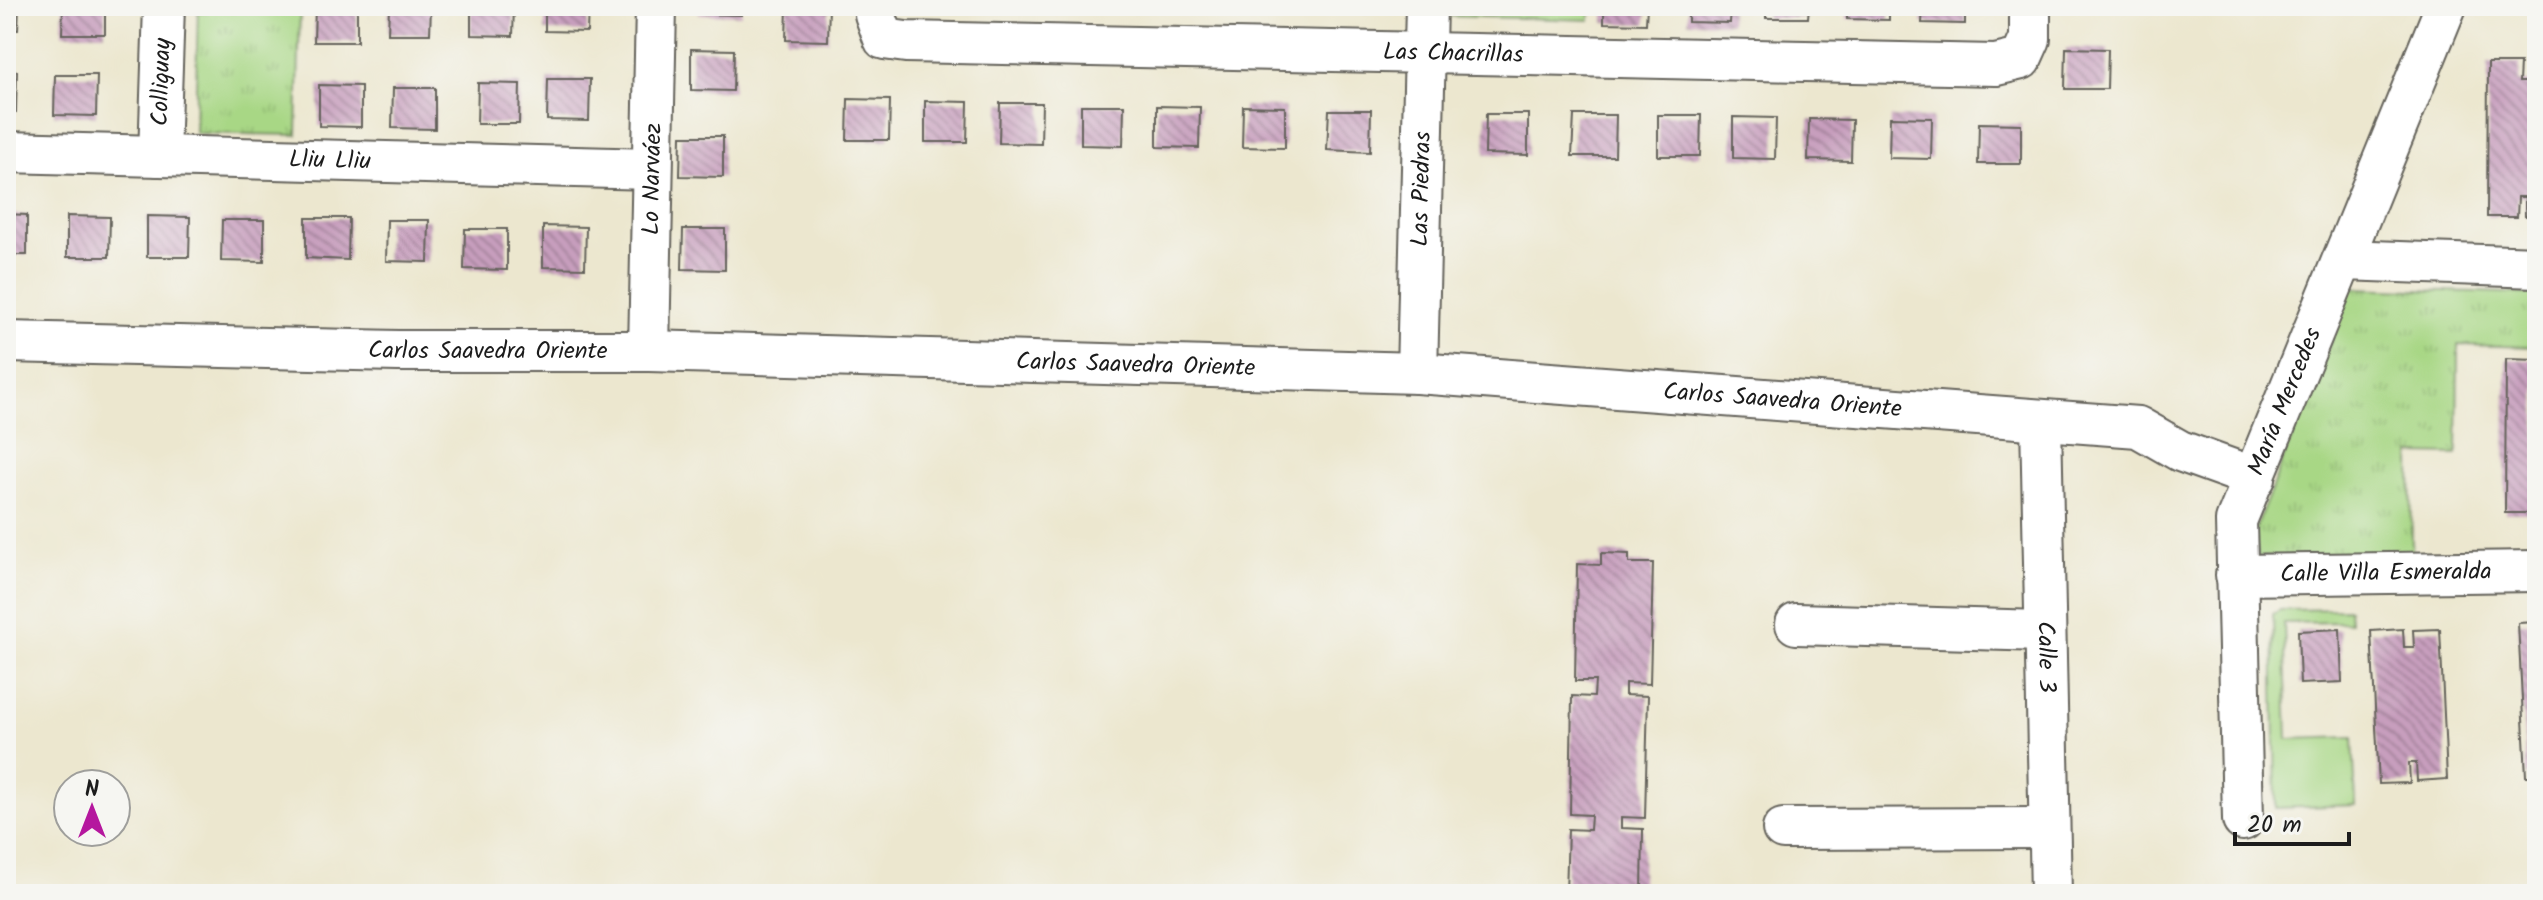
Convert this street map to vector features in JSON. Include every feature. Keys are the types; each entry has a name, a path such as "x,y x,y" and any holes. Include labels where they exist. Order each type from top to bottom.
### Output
{"street":[{"name":"Colliguay","path":"159,156 164,6"},
{"name":"Lo Narváez","path":"649,351 656,6"},
{"name":"Las Piedras","path":"1417,373 1426,6"},
{"name":"Las Chacrillas","path":"880,22 906,42 1996,65 2021,59 2030,39 2030,6"},
{"name":"María Mercedes","path":"2243,820 2236,521 2446,6"},
{"name":"Lliu Lliu","path":"6,152 652,169"},
{"path":"2344,260 2537,267"},
{"name":"Carlos Saavedra Oriente","path":"6,342 398,351 649,351 1417,373 2138,427 2180,451 2255,478"},
{"name":"Calle 3","path":"2041,421 2047,828 2051,894"},
{"name":"Calle Villa Esmeralda","path":"2236,575 2537,571"},
{"path":"1796,624 2044,631"},
{"path":"1783,829 2047,828"}],"green space":[{"path":"198,6 300,6 297,135 195,133"},
{"path":"1444,6 1590,6 1590,20 1444,16"},
{"path":"2352,288 2537,294 2537,347 2458,345 2457,455 2411,454 2412,553 2258,557 2254,532"},
{"path":"2349,609 2350,622 2284,623 2288,739 2353,737 2356,805 2276,808 2273,614 2280,610"}],"building":[{"path":"6,6 19,6 18,30 6,30"},
{"path":"63,6 105,6 105,34 62,34"},
{"path":"315,6 357,6 357,42 314,42"},
{"path":"389,6 431,6 430,34 388,34"},
{"path":"471,6 514,6 513,36 471,35"},
{"path":"545,6 588,6 587,32 545,31"},
{"path":"699,6 741,6 741,15 699,14"},
{"path":"787,6 829,6 828,41 786,40"},
{"path":"1243,6 1285,6 1285,13 1242,12"},
{"path":"1326,6 1368,6 1368,13 1326,12"},
{"path":"1604,6 1647,6 1646,24 1604,23"},
{"path":"1688,6 1731,6 1730,23 1688,22"},
{"path":"1766,6 1809,6 1808,18 1766,18"},
{"path":"1847,6 1889,6 1889,20 1847,19"},
{"path":"1923,6 1965,6 1965,24 1922,23"},
{"path":"2066,48 2108,49 2107,89 2065,89"},
{"path":"691,49 734,50 733,91 691,90"},
{"path":"2488,63 2520,63 2519,82 2531,82 2531,65 2537,65 2537,216 2525,216 2525,197 2518,197 2517,217 2487,217"},
{"path":"6,71 17,71 16,112 6,112"},
{"path":"55,75 97,75 96,116 54,115"},
{"path":"548,79 590,79 589,121 547,120"},
{"path":"478,83 520,84 519,124 477,124"},
{"path":"319,85 361,86 361,127 319,126"},
{"path":"393,88 435,88 435,129 392,128"},
{"path":"848,99 890,100 889,140 847,140"},
{"path":"925,101 968,102 967,142 925,142"},
{"path":"1000,103 1042,103 1041,144 999,143"},
{"path":"1081,105 1124,105 1123,146 1081,145"},
{"path":"1157,106 1200,107 1199,148 1157,147"},
{"path":"1243,106 1285,107 1285,148 1242,147"},
{"path":"1329,110 1371,110 1370,152 1327,150"},
{"path":"1486,114 1528,114 1528,155 1485,154"},
{"path":"1574,115 1616,115 1615,156 1572,156"},
{"path":"1658,115 1701,115 1700,156 1658,156"},
{"path":"1733,117 1776,118 1775,159 1733,158"},
{"path":"1890,117 1932,118 1931,159 1889,158"},
{"path":"1809,119 1852,120 1851,161 1808,160"},
{"path":"1979,123 2021,124 2021,164 1978,164"},
{"path":"681,136 723,136 723,177 680,176"},
{"path":"6,214 27,215 27,255 6,255"},
{"path":"67,216 110,217 109,257 67,257"},
{"path":"147,216 190,217 189,257 147,257"},
{"path":"306,218 349,218 348,260 306,258"},
{"path":"222,220 264,220 264,262 221,261"},
{"path":"387,220 429,220 428,262 386,261"},
{"path":"543,226 586,227 585,268 543,267"},
{"path":"465,229 507,229 507,270 464,269"},
{"path":"683,229 725,229 725,270 682,269"},
{"path":"2506,359 2537,360 2535,513 2505,513"},
{"path":"1601,553 1629,554 1629,563 1653,563 1650,684 1625,683 1625,695 1648,696 1645,818 1621,817 1621,828 1643,829 1642,894 1566,894 1568,829 1590,830 1591,815 1570,814 1572,696 1594,697 1595,681 1575,681 1577,564 1601,565"},
{"path":"2537,622 2537,776 2526,776 2518,623"},
{"path":"2340,629 2342,682 2300,684 2298,631"},
{"path":"2403,629 2404,647 2414,647 2413,630 2440,629 2447,779 2417,781 2416,763 2409,763 2410,783 2379,784 2371,631"}]}
